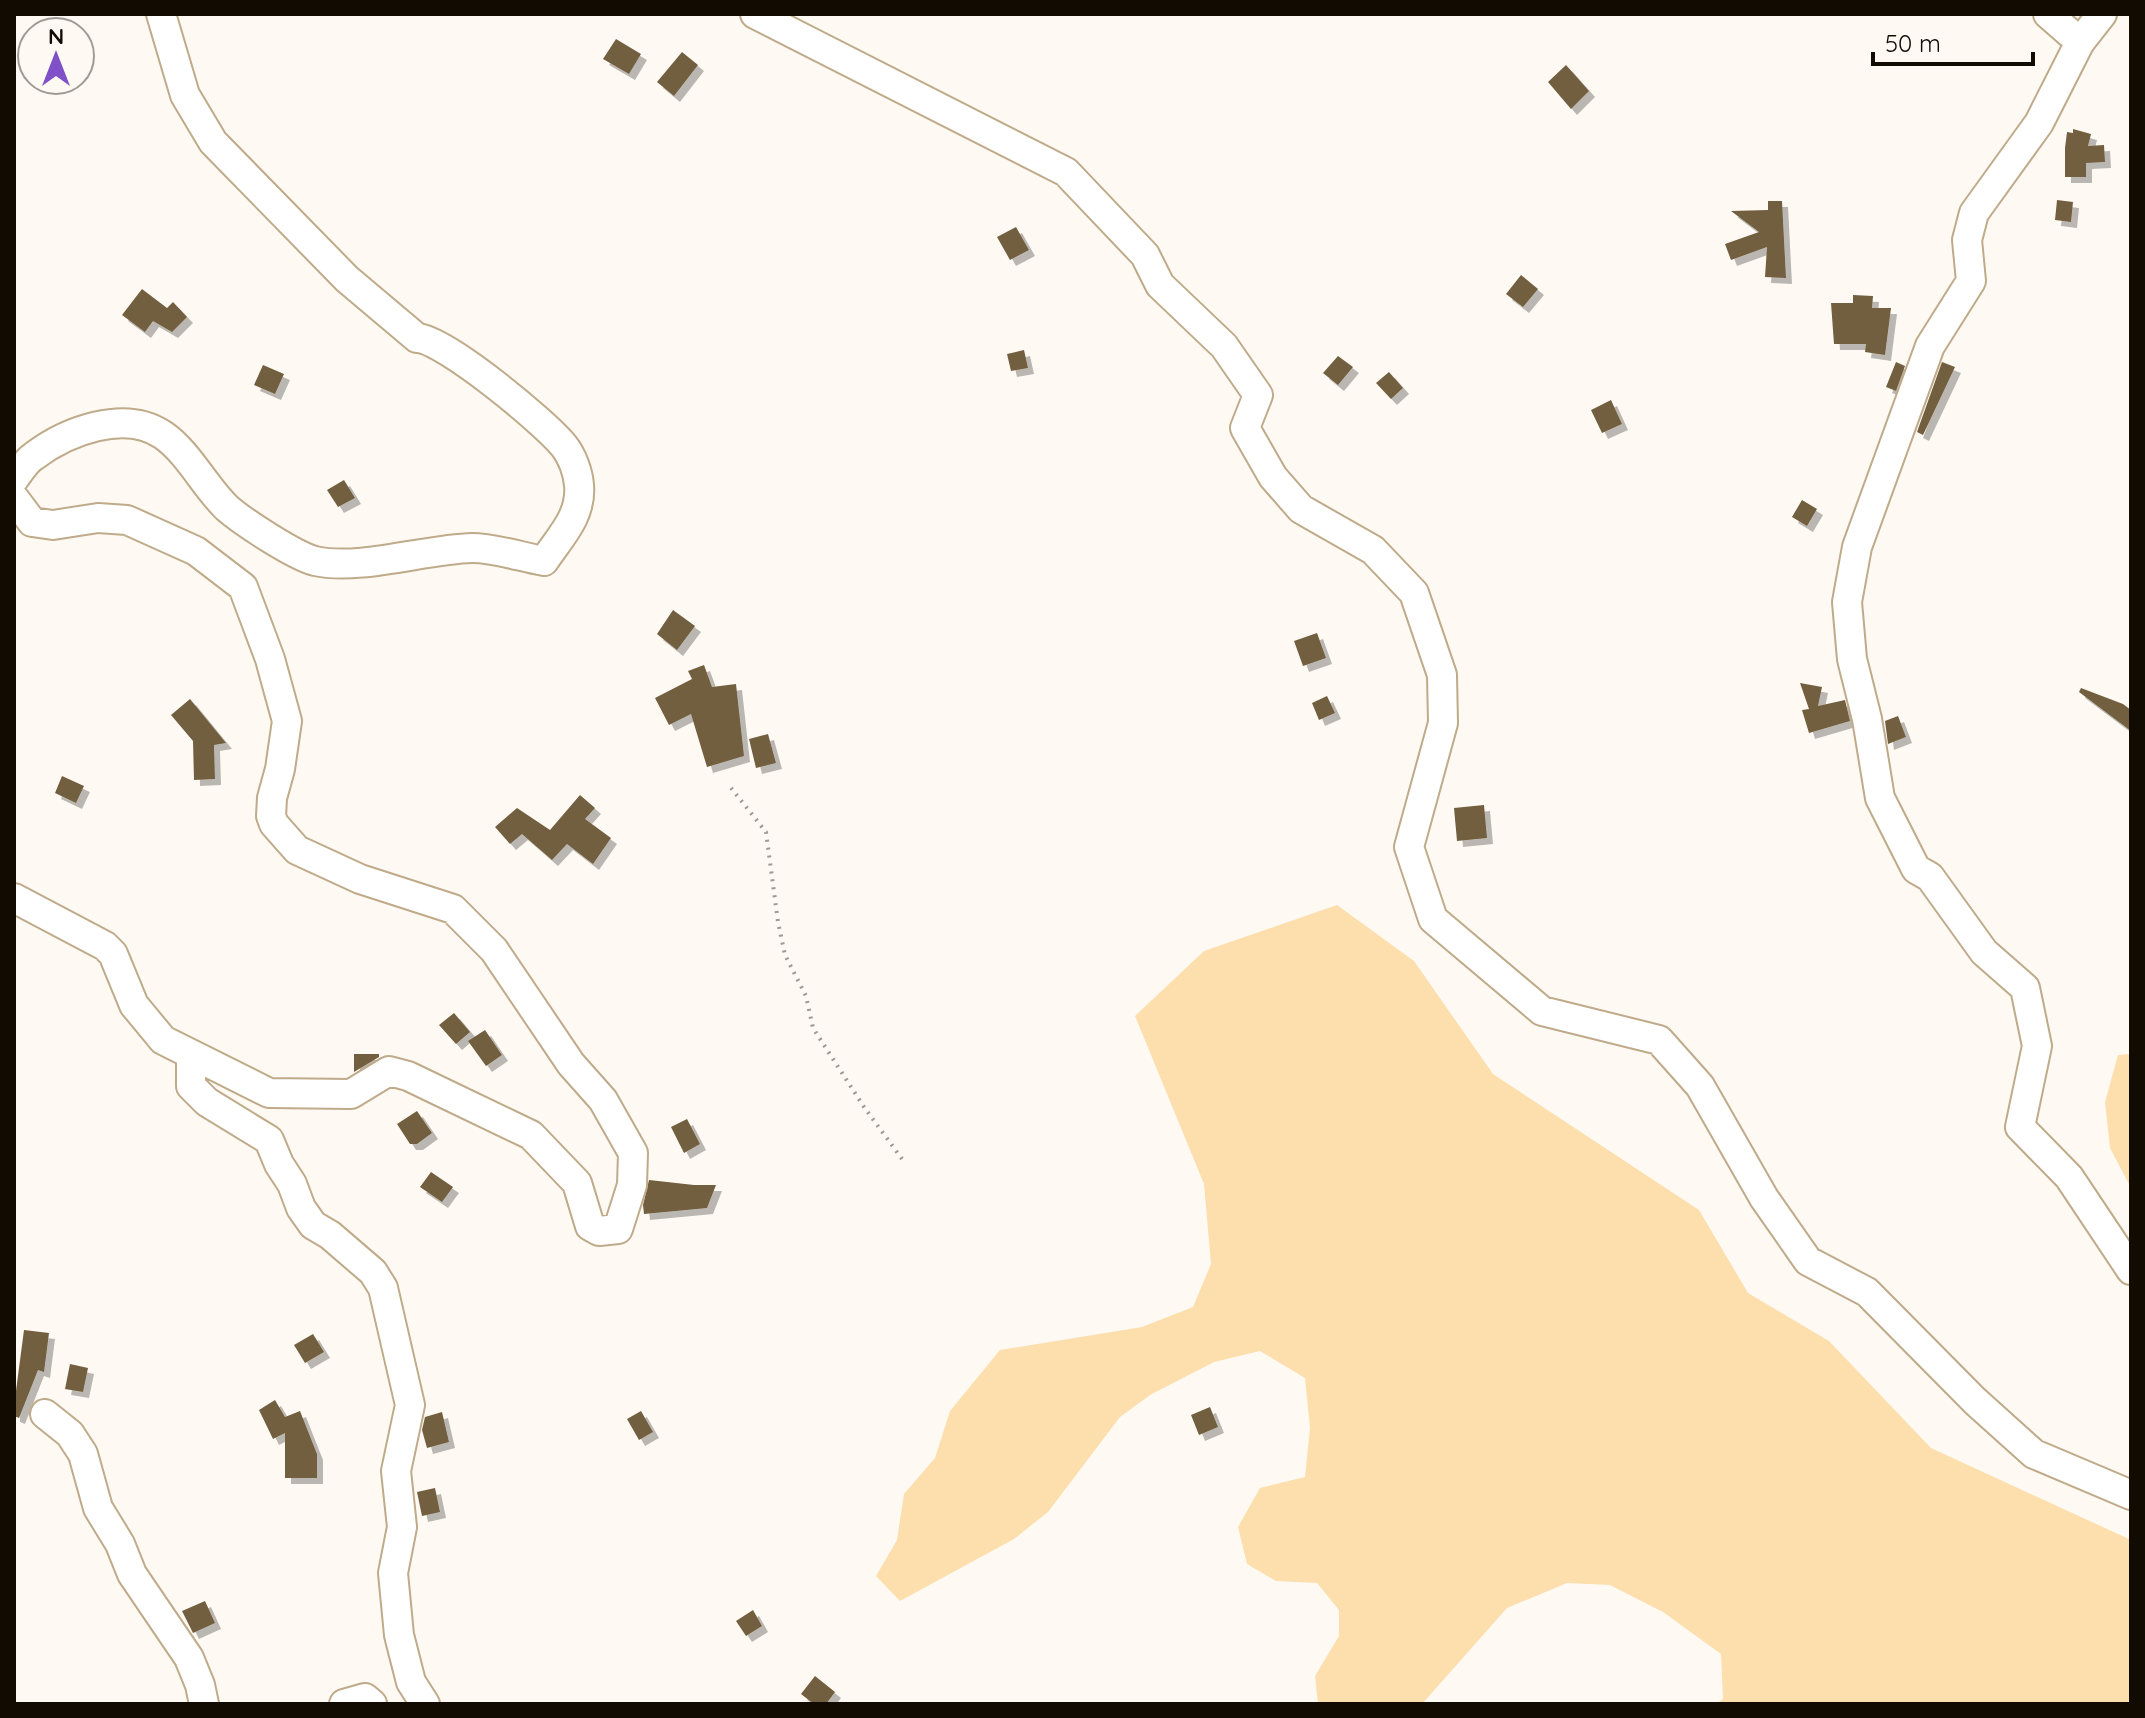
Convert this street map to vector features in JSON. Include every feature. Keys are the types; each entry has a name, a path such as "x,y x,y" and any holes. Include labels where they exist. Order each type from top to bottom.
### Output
{"street":[{"path":"14,479 32,457 75,432 93,426 131,424 151,428 166,437 228,509 301,556 319,562 361,562 473,548 544,561 575,516 579,483 567,449 554,434 527,409 441,347 424,338 417,338 347,279 213,142 185,95 161,14"},
{"path":"755,14 1066,172 1145,255 1160,285 1224,346 1258,395 1245,428 1273,477 1301,509 1373,550 1414,593 1442,675 1443,723 1409,847 1433,919 1542,1011 1659,1040 1700,1086 1764,1198 1808,1261 1867,1292 1975,1401 2034,1454 2131,1495"},
{"path":"2048,14 2080,42"},
{"path":"2102,14 2080,42 2039,123 1974,213 1967,240 1971,281 1930,346 1857,547 1847,602 1852,659 1867,719 1880,798 1916,869 1930,877 1984,952 2025,988 2037,1046 2020,1127 2069,1177 2131,1270"},
{"path":"14,498 32,522 53,525 98,518 127,520 196,551 243,587 270,659 287,721 272,798 274,824 297,850 360,879 453,909 494,950 571,1064 603,1100 633,1153 632,1185 618,1229 599,1231 590,1226 577,1183 531,1135 408,1076 389,1071 351,1094 269,1093 163,1040 134,1005 113,954 105,946 14,898"},
{"path":"191,1055 191,1086 207,1102 269,1140 301,1208 313,1225 330,1235 373,1272 383,1288 410,1405 396,1471 402,1527 393,1573 399,1635 411,1682 425,1704"},
{"path":"45,1414 70,1434 83,1454 98,1508 120,1544 132,1574 189,1658 204,1704"},
{"path":"344,1704 365,1698 372,1704"}],"path":[{"path":"731,788 766,832 785,955 806,996 813,1028 905,1163"}],"shaded area":[{"path":"1337,905 1414,961 1493,1074 1699,1210 1748,1293 1829,1341 1931,1448 2131,1540 2131,1704 1716,1704 1723,1699 1721,1654 1663,1612 1610,1585 1567,1583 1507,1608 1422,1704 1318,1704 1315,1676 1339,1636 1339,1610 1317,1583 1276,1581 1247,1564 1238,1527 1260,1488 1305,1477 1310,1428 1305,1378 1260,1351 1214,1362 1150,1395 1120,1417 1048,1512 1014,1539 900,1601 876,1576 897,1540 904,1494 935,1458 950,1411 1000,1350 1142,1327 1193,1307 1211,1264 1204,1184 1135,1016 1204,951"},
{"path":"2131,1054 2131,1188 2110,1148 2105,1102 2118,1055"}],"building":[{"path":"616,39 641,54 629,74 603,59"},
{"path":"682,52 698,65 674,96 657,82"},
{"path":"1566,65 1589,91 1571,109 1548,82"},
{"path":"2073,129 2091,134 2088,146 2104,145 2105,162 2086,163 2086,177 2065,177 2067,132 2073,133"},
{"path":"2057,200 2073,202 2071,222 2055,220"},
{"path":"1768,201 1782,201 1786,278 1765,277 1767,247 1731,260 1725,244 1759,232 1731,211 1768,210"},
{"path":"1016,227 1029,250 1010,260 997,237"},
{"path":"1521,275 1538,289 1523,307 1506,294"},
{"path":"142,289 167,308 173,302 187,317 172,332 153,321 145,332 122,315"},
{"path":"1853,295 1873,296 1872,308 1891,308 1885,355 1865,352 1866,344 1834,344 1831,303 1853,303"},
{"path":"1024,350 1028,368 1011,371 1007,354"},
{"path":"1338,356 1353,367 1338,385 1323,373"},
{"path":"1896,362 1905,366 1896,391 1886,387"},
{"path":"1942,362 1955,367 1923,435 1917,432"},
{"path":"263,365 284,374 275,394 254,385"},
{"path":"1389,372 1403,388 1391,399 1376,383"},
{"path":"1611,400 1622,424 1602,433 1591,410"},
{"path":"344,480 355,498 338,507 327,490"},
{"path":"1802,500 1817,509 1807,526 1792,517"},
{"path":"673,610 695,626 677,650 657,634"},
{"path":"1317,633 1326,658 1303,666 1294,641"},
{"path":"704,665 712,687 736,684 744,756 707,767 691,714 669,725 655,698 692,679 688,671"},
{"path":"1800,683 1822,687 1818,706 1845,700 1850,721 1809,733 1802,710 1809,709"},
{"path":"2081,688 2131,710 2131,731 2079,692"},
{"path":"1327,696 1335,713 1319,720 1312,703"},
{"path":"190,699 226,743 214,745 215,779 194,780 193,741 171,715"},
{"path":"1898,716 1906,737 1888,744 1885,721"},
{"path":"768,734 776,763 756,768 749,739"},
{"path":"62,776 84,786 76,803 55,793"},
{"path":"580,795 595,808 585,819 611,838 593,864 567,844 552,860 522,834 510,844 495,827 517,808 550,830"},
{"path":"1484,805 1487,838 1457,841 1454,808"},
{"path":"454,1013 470,1032 456,1044 439,1025"},
{"path":"485,1030 502,1055 486,1066 468,1041"},
{"path":"354,1054 379,1054 379,1057 354,1072"},
{"path":"417,1111 432,1133 417,1144 410,1144 397,1124"},
{"path":"687,1119 700,1144 684,1153 671,1127"},
{"path":"431,1172 453,1187 442,1202 420,1187"},
{"path":"649,1180 716,1185 707,1208 644,1214"},
{"path":"24,1330 49,1333 44,1372 38,1370 19,1418 14,1416 14,1406"},
{"path":"313,1334 324,1352 305,1363 294,1345"},
{"path":"70,1364 88,1368 83,1392 65,1389"},
{"path":"275,1400 285,1417 300,1411 317,1454 317,1478 285,1478 285,1433 273,1439 259,1410"},
{"path":"1210,1407 1218,1427 1199,1435 1191,1415"},
{"path":"641,1411 653,1432 639,1440 627,1419"},
{"path":"442,1412 449,1442 427,1448 422,1430 425,1417"},
{"path":"435,1488 440,1512 422,1516 417,1492"},
{"path":"205,1601 215,1623 193,1633 182,1611"},
{"path":"753,1610 762,1626 746,1636 736,1621"},
{"path":"815,1676 835,1692 826,1704 814,1704 801,1694"}]}
